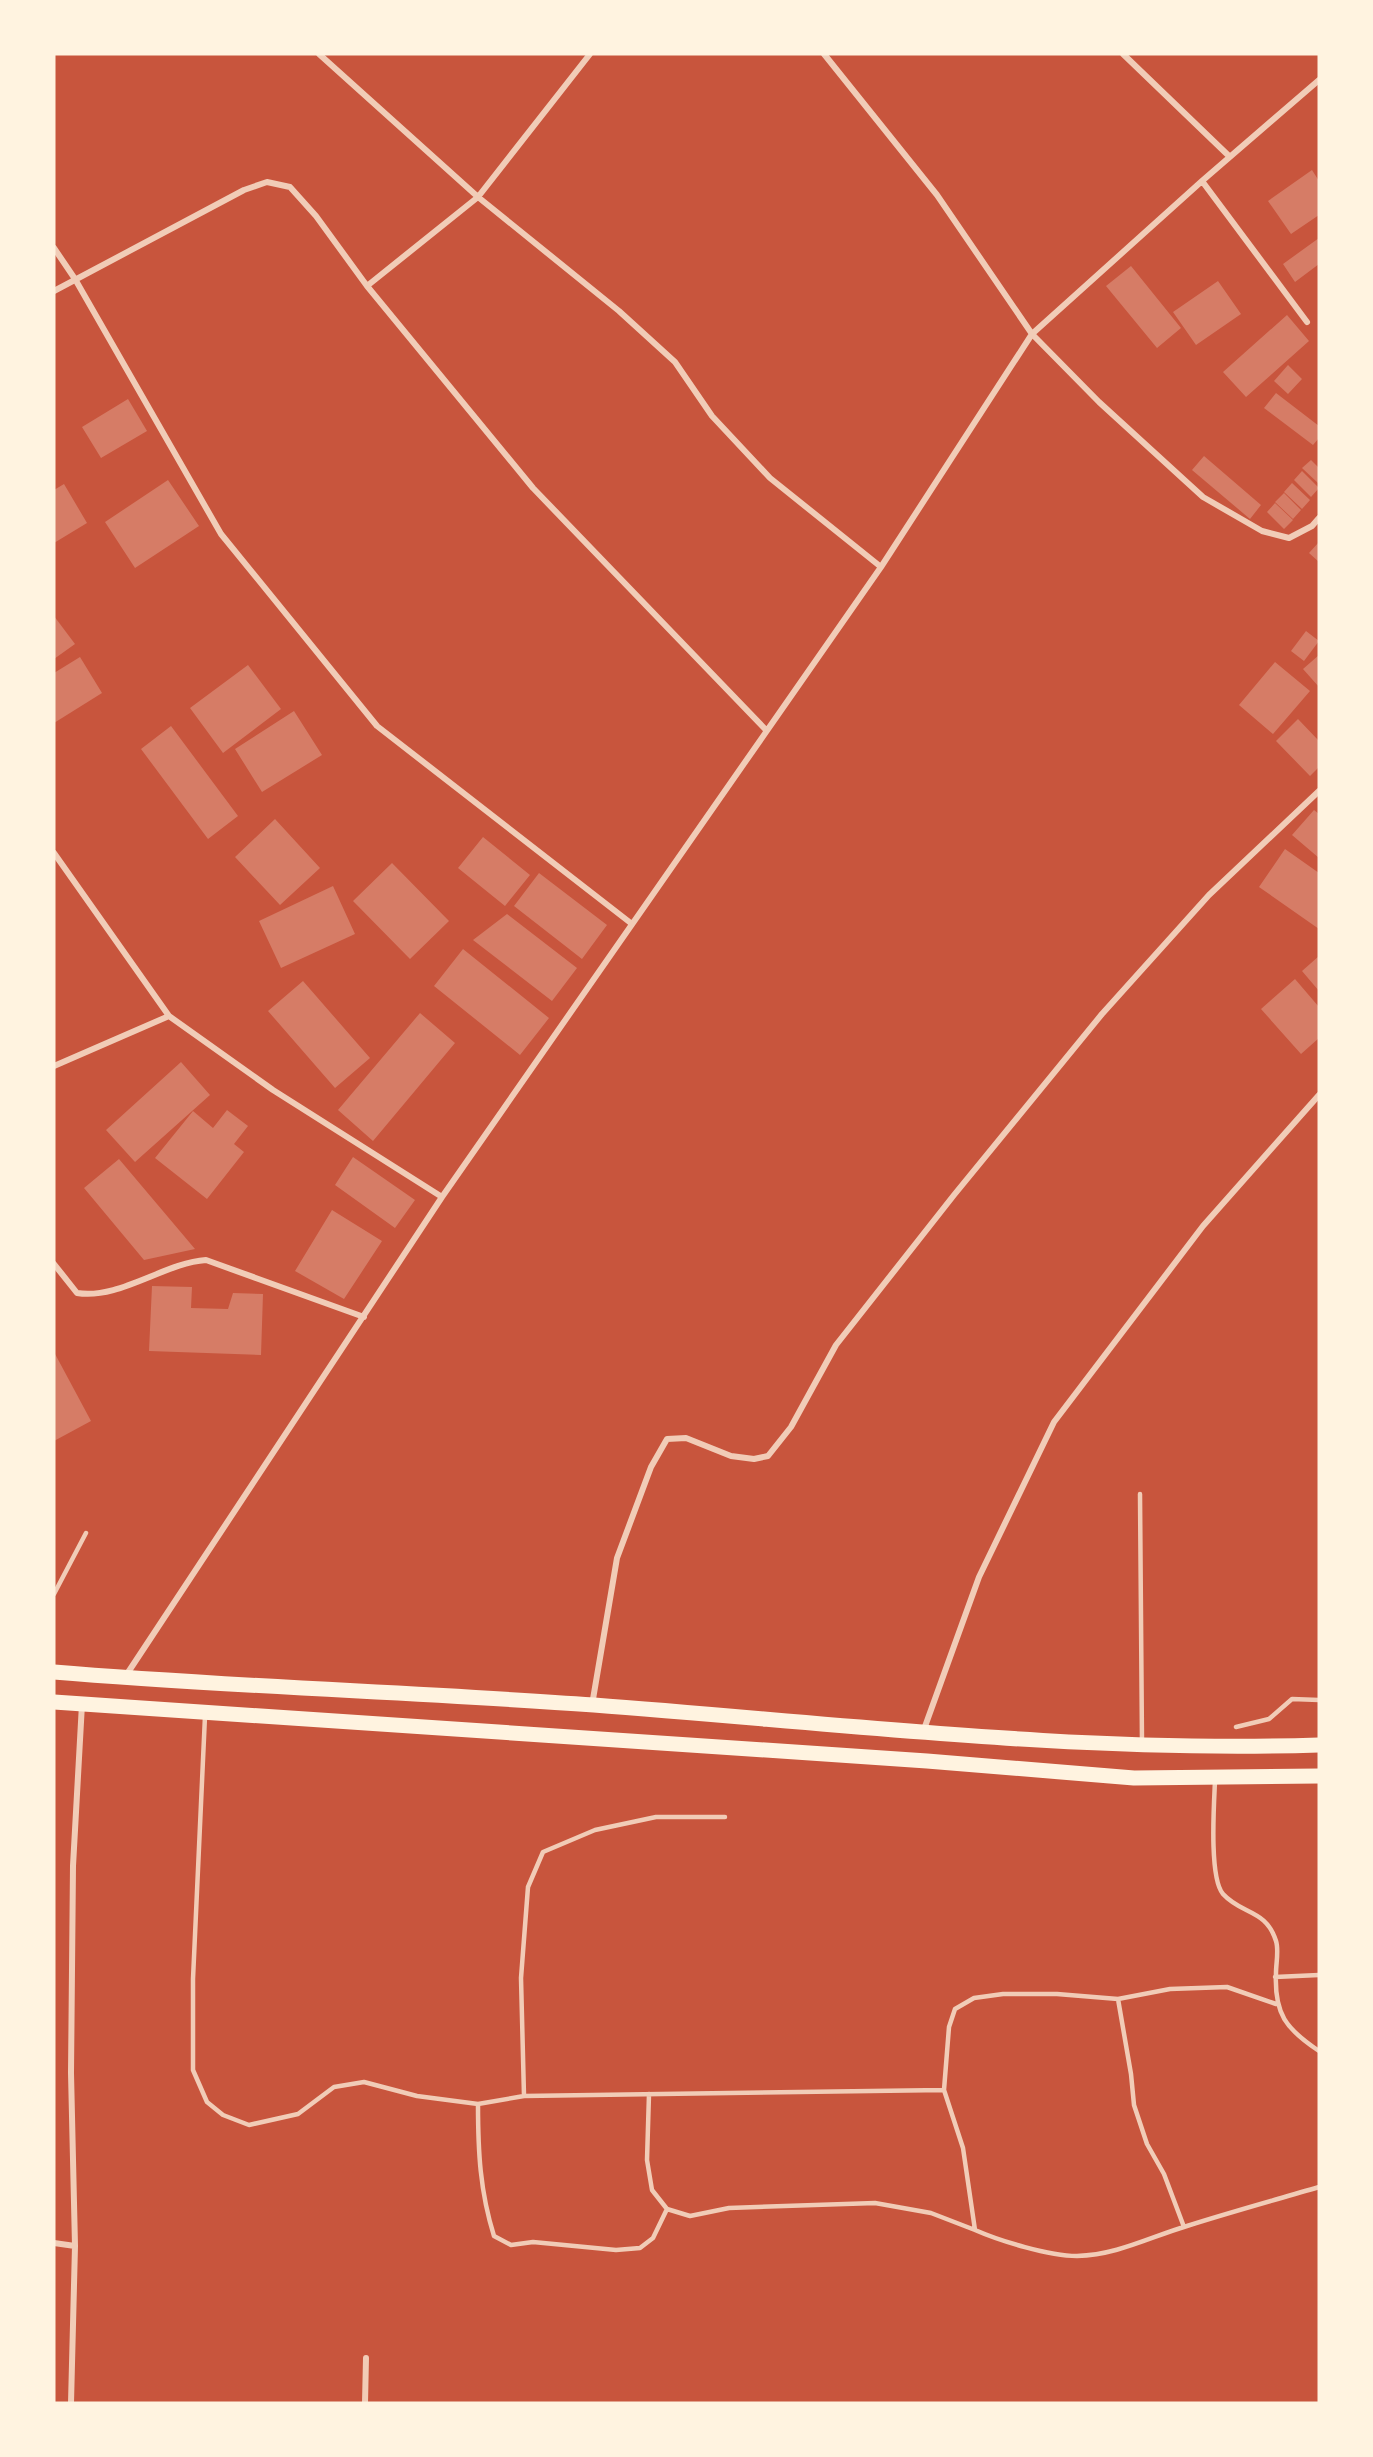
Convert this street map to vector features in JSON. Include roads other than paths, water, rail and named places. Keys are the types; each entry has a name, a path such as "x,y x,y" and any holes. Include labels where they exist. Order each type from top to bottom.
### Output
{"main road":[{"path":"54,1671 125,1678 592,1705 923,1732 1142,1745 1319,1745"},
{"path":"54,1702 205,1714 916,1760 1134,1778 1319,1776"}],"street":[{"path":"319,54 478,197 620,310 675,362 712,416 770,478 881,567"},
{"path":"824,54 937,195 997,279 1032,334 1099,402 1203,496 1263,531 1289,538 1312,526 1319,518"},
{"path":"1123,54 1230,157"},
{"path":"367,286 478,197 586,56"},
{"path":"125,1678 442,1197 881,567 1032,334 1202,181 1319,80"},
{"path":"1202,181 1307,322"},
{"path":"54,291 244,190 267,182 290,187 316,216 367,286 533,488 766,730"},
{"path":"54,248 75,279 221,534 377,726 632,924"},
{"path":"592,1705 617,1558 651,1467 667,1439 686,1438 730,1456 754,1459 768,1456 791,1427 836,1345 1102,1014 1209,895 1319,791"},
{"path":"54,853 169,1016 273,1090 442,1197"},
{"path":"54,1066 169,1016"},
{"path":"923,1732 979,1577 1054,1422 1203,1226 1319,1095"},
{"path":"54,1264 77,1293 90,1295 107,1292 189,1261 206,1260 364,1317"},
{"path":"71,2403 75,2246 71,2073 73,1866 82,1704"},
{"path":"54,2243 75,2246"},
{"path":"365,2403 366,2358"}],"lane":[{"path":"1140,1494 1142,1745"},
{"path":"54,1594 86,1533"},
{"path":"1236,1727 1269,1719 1292,1699 1319,1700"},
{"path":"205,1714 193,1979 193,2070 207,2102 224,2115 249,2125 298,2114 334,2087 364,2082 417,2096 478,2104 524,2096 944,2090"},
{"path":"1215,1778 1214,1859 1221,1892 1233,1902 1257,1913 1268,1923 1277,1943 1276,2004 1295,2035 1319,2051"},
{"path":"524,2096 521,1978 528,1887 543,1852 595,1830 656,1817 725,1817"},
{"path":"1275,1977 1319,1976"},
{"path":"975,2230 963,2148 944,2090 949,2027 956,2009 974,1998 1003,1994 1057,1994 1118,1999 1170,1989 1227,1987 1276,2004"},
{"path":"1118,1999 1134,2105 1148,2144 1164,2174 1184,2227"},
{"path":"649,2094 647,2160 652,2190 667,2209 690,2216 729,2208 875,2203 931,2213 1001,2241 1075,2256 1112,2252 1141,2244 1184,2227 1319,2187"},
{"path":"478,2104 478,2155 484,2204 494,2236 511,2245 533,2242 616,2250 640,2248 653,2238 667,2209"}]}
